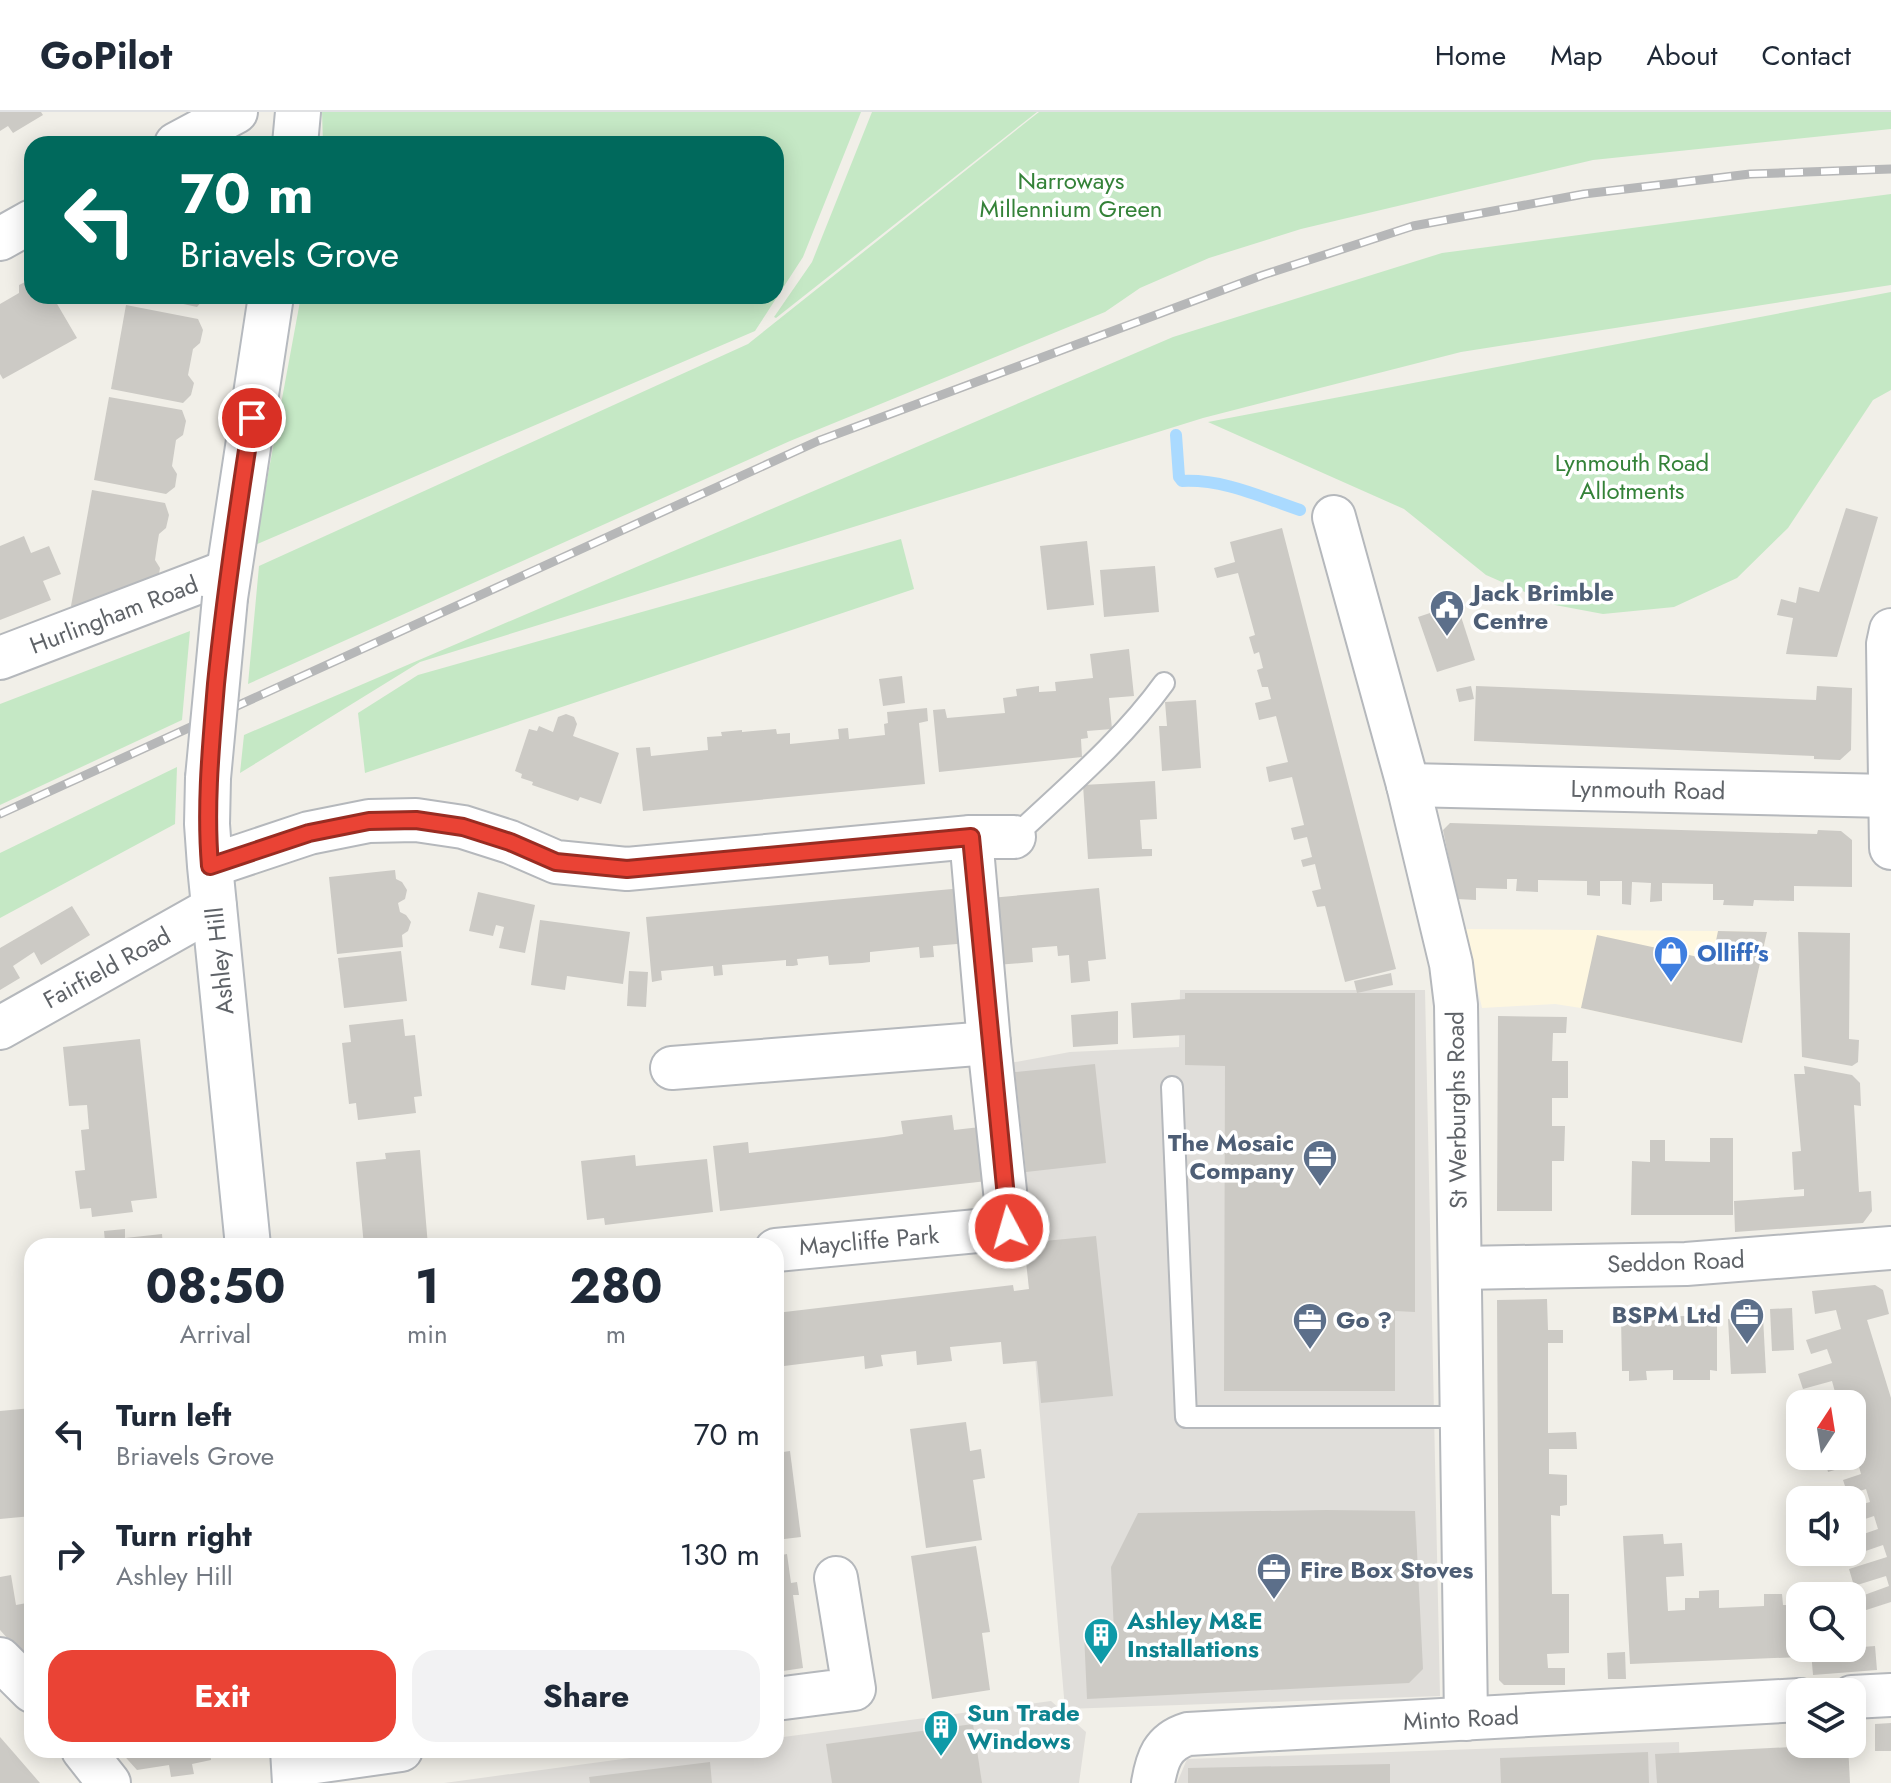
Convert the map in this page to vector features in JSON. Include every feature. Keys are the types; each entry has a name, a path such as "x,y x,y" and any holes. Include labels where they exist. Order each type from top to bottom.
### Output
{"main road":[{"path":"296,136 298,112"},
{"name":"Ashley Hill","path":"247,1238 212,887 207,824 208,778 226,584 270,304"}],"street":[{"path":"191,136 236,112"},
{"path":"0,239 24,226"},
{"name":"St Werburghs Road","path":"1334,517 1408,785 1453,978 1456,1005 1466,1719"},
{"name":"Hurlingham Road","path":"0,658 226,584"},
{"path":"1891,630 1888,644 1891,848"},
{"name":"Lynmouth Road","path":"1408,785 1888,796"},
{"name":"Fairfield Road","path":"0,1028 212,887 309,833 369,821 416,820 463,827 510,842 556,862 627,869 971,837 1014,837"},
{"path":"672,1068 989,1043 971,837"},
{"name":"Maycliffe Park","path":"784,1249 1009,1228 989,1043"},
{"name":"Seddon Road","path":"1461,1268 1686,1264 1891,1248"},
{"path":"784,1698 854,1689 836,1578"},
{"path":"0,1659 24,1683"},
{"path":"1866,1696 1891,1695"},
{"name":"Minto Road","path":"1153,1783 1160,1753 1173,1740 1188,1734 1786,1701"},
{"path":"89,1758 109,1783"},
{"path":"294,1766 348,1758"}],"lane":[{"path":"1014,837 1099,758 1147,707 1164,683"},
{"path":"1172,1087 1186,1417 1462,1417"}],"shaded area":[{"path":"1464,929 1767,932 1742,1043 1555,1004 1482,1008"},
{"path":"1180,990 1425,990 1440,1696 1065,1709 1010,1063 1070,1052 1179,1047"},
{"path":"1051,1701 1086,1732 1079,1783 444,1783 630,1758 784,1758 784,1737"},
{"path":"1679,1742 1680,1783 1177,1783 1187,1759"}],"green space":[{"path":"322,112 861,112 803,257 784,286 784,136 323,136"},
{"path":"872,112 1037,112 774,317 812,262"},
{"name":"Narroways Millennium Green","path":"1039,112 1891,112 1891,129 1593,160 1301,229 1209,258 1140,288 1105,312 790,441 248,684 259,566 748,344"},
{"path":"1891,194 1891,285 1461,352 1203,418 420,662 240,773 244,735 1173,337 1442,253"},
{"name":"Lynmouth Road Allotments","path":"1891,292 1891,390 1873,400 1788,528 1737,578 1674,607 1603,614 1555,605 1486,575 1404,509 1208,422"},
{"path":"300,304 773,304 755,331 255,545"},
{"path":"901,539 914,589 365,773 358,713 418,675"},
{"path":"190,631 182,720 0,805 0,704"},
{"path":"177,767 175,824 0,918 0,853"}],"building":[{"path":"0,112 41,112 43,115 13,133 8,126 0,131"},
{"path":"24,282 24,304 57,304 77,338 3,379 0,374 0,304 19,293 19,285"},
{"path":"126,305 198,319 203,330 200,343 193,349 188,375 194,383 191,395 183,403 111,389"},
{"path":"109,397 182,410 186,421 183,435 176,440 172,466 177,474 175,487 166,494 94,480"},
{"path":"92,490 165,503 169,515 166,528 159,534 155,560 160,568 158,580 92,606 71,606"},
{"path":"1846,508 1878,517 1837,657 1786,654 1793,618 1777,615 1781,599 1796,603 1799,587 1819,592"},
{"path":"1282,528 1396,969 1345,982 1325,906 1317,907 1312,891 1321,889 1315,864 1303,867 1301,860 1312,857 1307,837 1294,840 1291,828 1304,825 1292,777 1269,782 1266,767 1288,762 1276,716 1259,720 1255,703 1271,699 1268,687 1262,687 1257,670 1263,668 1259,652 1254,654 1249,637 1255,635 1238,573 1217,578 1214,568 1235,562 1230,542"},
{"path":"24,536 31,553 49,546 61,574 43,581 51,600 0,620 0,546"},
{"path":"1087,541 1094,605 1047,610 1040,546"},
{"path":"1155,566 1159,612 1104,617 1100,570"},
{"name":"Jack Brimble Centre","path":"1457,604 1475,660 1437,672 1418,617"},
{"path":"1129,649 1134,696 1109,698 1112,729 1087,731 1088,738 1081,739 1082,757 939,772 933,710 945,709 947,718 1005,713 1003,698 1017,696 1016,689 1039,686 1039,692 1056,691 1055,682 1093,678 1090,654"},
{"path":"902,676 905,703 883,706 879,679"},
{"path":"1471,686 1474,699 1459,702 1456,689"},
{"path":"1476,686 1816,700 1817,686 1852,688 1851,750 1840,760 1814,759 1814,756 1474,741"},
{"path":"1196,700 1201,768 1162,771 1159,726 1167,726 1165,702"},
{"path":"927,708 928,721 919,723 925,784 643,811 636,748 650,747 651,756 708,750 707,737 742,730 776,729 777,734 790,733 790,744 839,739 838,729 848,728 849,739 885,735 887,712"},
{"path":"566,714 574,717 577,724 573,736 619,753 601,804 580,797 578,801 532,785 533,782 521,778 522,774 515,771 529,729 537,731 539,726 553,732 558,717"},
{"path":"1155,781 1157,819 1140,820 1142,849 1152,849 1152,856 1088,859 1083,785"},
{"path":"1450,823 1817,834 1818,830 1841,831 1852,840 1852,887 1794,886 1794,901 1754,900 1753,906 1723,905 1724,900 1713,900 1713,884 1662,883 1662,901 1650,902 1651,883 1632,882 1631,905 1622,904 1622,881 1600,881 1600,896 1587,895 1587,881 1538,880 1538,892 1516,891 1517,879 1507,879 1507,889 1476,888 1476,900 1457,899 1443,830"},
{"path":"395,870 396,879 407,890 405,899 398,903 400,912 411,922 408,931 402,935 403,947 337,954 329,877"},
{"path":"963,888 969,943 933,946 934,957 920,958 919,947 870,952 870,962 862,963 829,965 828,956 797,959 798,965 793,966 786,966 786,960 722,965 723,975 714,976 713,966 661,971 662,980 652,982 646,917"},
{"path":"1099,888 1106,959 1088,961 1090,981 1071,983 1069,955 1058,956 1057,946 1032,948 1033,962 996,965 990,898"},
{"path":"478,892 535,905 525,953 499,948 504,927 496,925 493,936 469,931"},
{"path":"72,906 90,935 41,965 34,952 13,966 20,978 0,990 0,948"},
{"path":"540,920 630,932 623,984 567,976 565,990 531,985"},
{"name":"Olliff's","path":"1718,931 1767,932 1742,1043 1581,1008 1597,935 1712,960"},
{"path":"1798,932 1850,933 1849,1039 1859,1040 1858,1062 1852,1066 1802,1057"},
{"path":"401,951 407,1001 344,1008 338,958"},
{"path":"629,971 648,972 646,1007 627,1006"},
{"path":"1391,973 1393,985 1357,993 1354,981"},
{"name":"The Mosaic Company","path":"1185,993 1415,993 1415,1312 1395,1311 1395,1391 1224,1391 1225,1066 1185,1065 1185,1035 1133,1038 1131,1003 1185,999"},
{"path":"1118,1011 1118,1044 1073,1047 1071,1015"},
{"path":"1498,1016 1567,1017 1566,1033 1553,1033 1552,1061 1568,1061 1568,1098 1552,1098 1552,1126 1565,1126 1564,1161 1552,1161 1552,1211 1497,1211"},
{"path":"403,1019 405,1036 415,1035 422,1096 414,1097 416,1113 358,1120 356,1103 349,1104 342,1043 351,1042 349,1025"},
{"path":"140,1039 157,1198 131,1201 133,1212 92,1217 91,1208 80,1209 75,1171 85,1170 81,1130 89,1129 87,1105 69,1106 63,1047"},
{"path":"1095,1064 1106,1163 1026,1172 1015,1072"},
{"path":"1804,1066 1852,1075 1860,1083 1861,1106 1854,1105 1859,1192 1871,1191 1872,1211 1863,1223 1735,1232 1734,1201 1804,1196 1804,1189 1794,1190 1792,1152 1801,1151 1794,1074 1805,1074"},
{"path":"952,1115 954,1130 989,1126 996,1180 720,1211 713,1146 748,1142 749,1153 884,1137 903,1134 901,1121"},
{"path":"1710,1138 1733,1138 1733,1215 1631,1215 1632,1161 1650,1162 1650,1140 1665,1140 1665,1161 1710,1162"},
{"path":"420,1150 427,1238 363,1238 356,1162 386,1159 385,1153"},
{"path":"635,1155 636,1166 707,1159 713,1212 605,1225 604,1218 587,1220 581,1161"},
{"path":"125,1229 125,1238 105,1238 104,1231"},
{"path":"162,1234 162,1238 125,1238"},
{"path":"1096,1236 1113,1396 1041,1403 1037,1361 1003,1364 1001,1342 950,1347 952,1361 917,1365 916,1351 881,1355 883,1366 865,1369 864,1356 784,1366 784,1312 1013,1285 1014,1291 1029,1289 1024,1243"},
{"path":"1875,1285 1883,1290 1889,1314 1867,1320 1891,1398 1891,1602 1866,1610 1866,1594 1889,1586 1886,1576 1866,1582 1853,1582 1849,1569 1887,1557 1883,1545 1866,1551 1866,1533 1878,1529 1874,1516 1866,1519 1866,1503 1870,1502 1866,1486 1845,1486 1843,1480 1861,1474 1860,1470 1866,1470 1866,1390 1834,1390 1832,1381 1803,1389 1798,1374 1832,1363 1827,1349 1811,1354 1806,1340 1841,1329 1836,1310 1815,1314 1812,1291"},
{"path":"1547,1299 1548,1330 1563,1330 1563,1343 1548,1343 1548,1433 1576,1432 1577,1449 1549,1449 1549,1474 1567,1475 1567,1505 1560,1506 1560,1516 1551,1515 1552,1594 1569,1594 1569,1653 1547,1654 1548,1668 1565,1668 1565,1685 1504,1685 1499,1680 1497,1300"},
{"path":"1792,1308 1794,1350 1772,1351 1770,1309"},
{"path":"1717,1316 1717,1371 1710,1370 1710,1380 1673,1380 1673,1370 1646,1371 1647,1380 1629,1381 1629,1371 1622,1371 1621,1317"},
{"name":"BSPM Ltd","path":"1763,1317 1766,1373 1731,1374 1728,1319"},
{"path":"24,1409 24,1517 0,1519 0,1411"},
{"path":"966,1422 970,1451 981,1449 985,1478 973,1480 982,1540 926,1548 910,1429"},
{"path":"790,1451 801,1537 784,1539 784,1452"},
{"path":"1415,1511 1423,1669 1409,1683 1087,1699 1084,1633 1114,1632 1111,1567 1138,1513"},
{"path":"1663,1534 1664,1544 1682,1543 1684,1576 1666,1577 1668,1611 1685,1610 1685,1598 1699,1598 1699,1591 1719,1590 1719,1608 1764,1606 1764,1594 1782,1594 1783,1605 1786,1605 1786,1658 1630,1664 1623,1536"},
{"path":"976,1546 990,1632 982,1633 990,1690 932,1699 911,1556"},
{"path":"787,1554 791,1583 797,1582 799,1595 793,1595 803,1668 784,1671 784,1555"},
{"path":"11,1575 16,1605 24,1604 24,1657 0,1630 0,1577"},
{"path":"1875,1646 1877,1670 1813,1675 1812,1662 1866,1662 1866,1647"},
{"path":"1625,1652 1626,1679 1608,1679 1607,1653"},
{"path":"1891,1723 1891,1751 1875,1751 1875,1724"},
{"path":"973,1724 982,1783 832,1783 826,1744"},
{"path":"0,1737 14,1753 40,1783 0,1783"},
{"path":"1786,1747 1786,1758 1849,1758 1850,1783 1657,1783 1655,1754"},
{"path":"1648,1752 1649,1783 1501,1783 1500,1758"},
{"path":"126,1758 211,1758 192,1764 194,1774 171,1777 169,1765 137,1770"},
{"path":"710,1762 712,1783 590,1783 589,1777"},
{"path":"1390,1764 1390,1783 1188,1783 1188,1768"}],"waterway":[{"path":"1176,435 1179,477 1182,481 1228,486 1300,510"}],"railway":[{"path":"0,814 818,441 1263,275 1413,226 1584,194 1750,174 1891,169"}],"place":[{"name":"Jack Brimble Centre","path":"1447,638"},
{"name":"Olliff's","path":"1671,984"},
{"name":"The Mosaic Company","path":"1320,1188"},
{"name":"BSPM Ltd","path":"1747,1346"},
{"name":"Go ?","path":"1310,1351"},
{"name":"Fire Box Stoves","path":"1274,1601"},
{"name":"Ashley M&E Installations","path":"1101,1666"},
{"name":"Sun Trade Windows","path":"941,1758"}],"route":[{"path":"252,418 228,571 211,735 206,802 210,866 309,833 369,821 416,820 463,827 510,842 556,862 627,869 971,837 1009,1228"}]}
